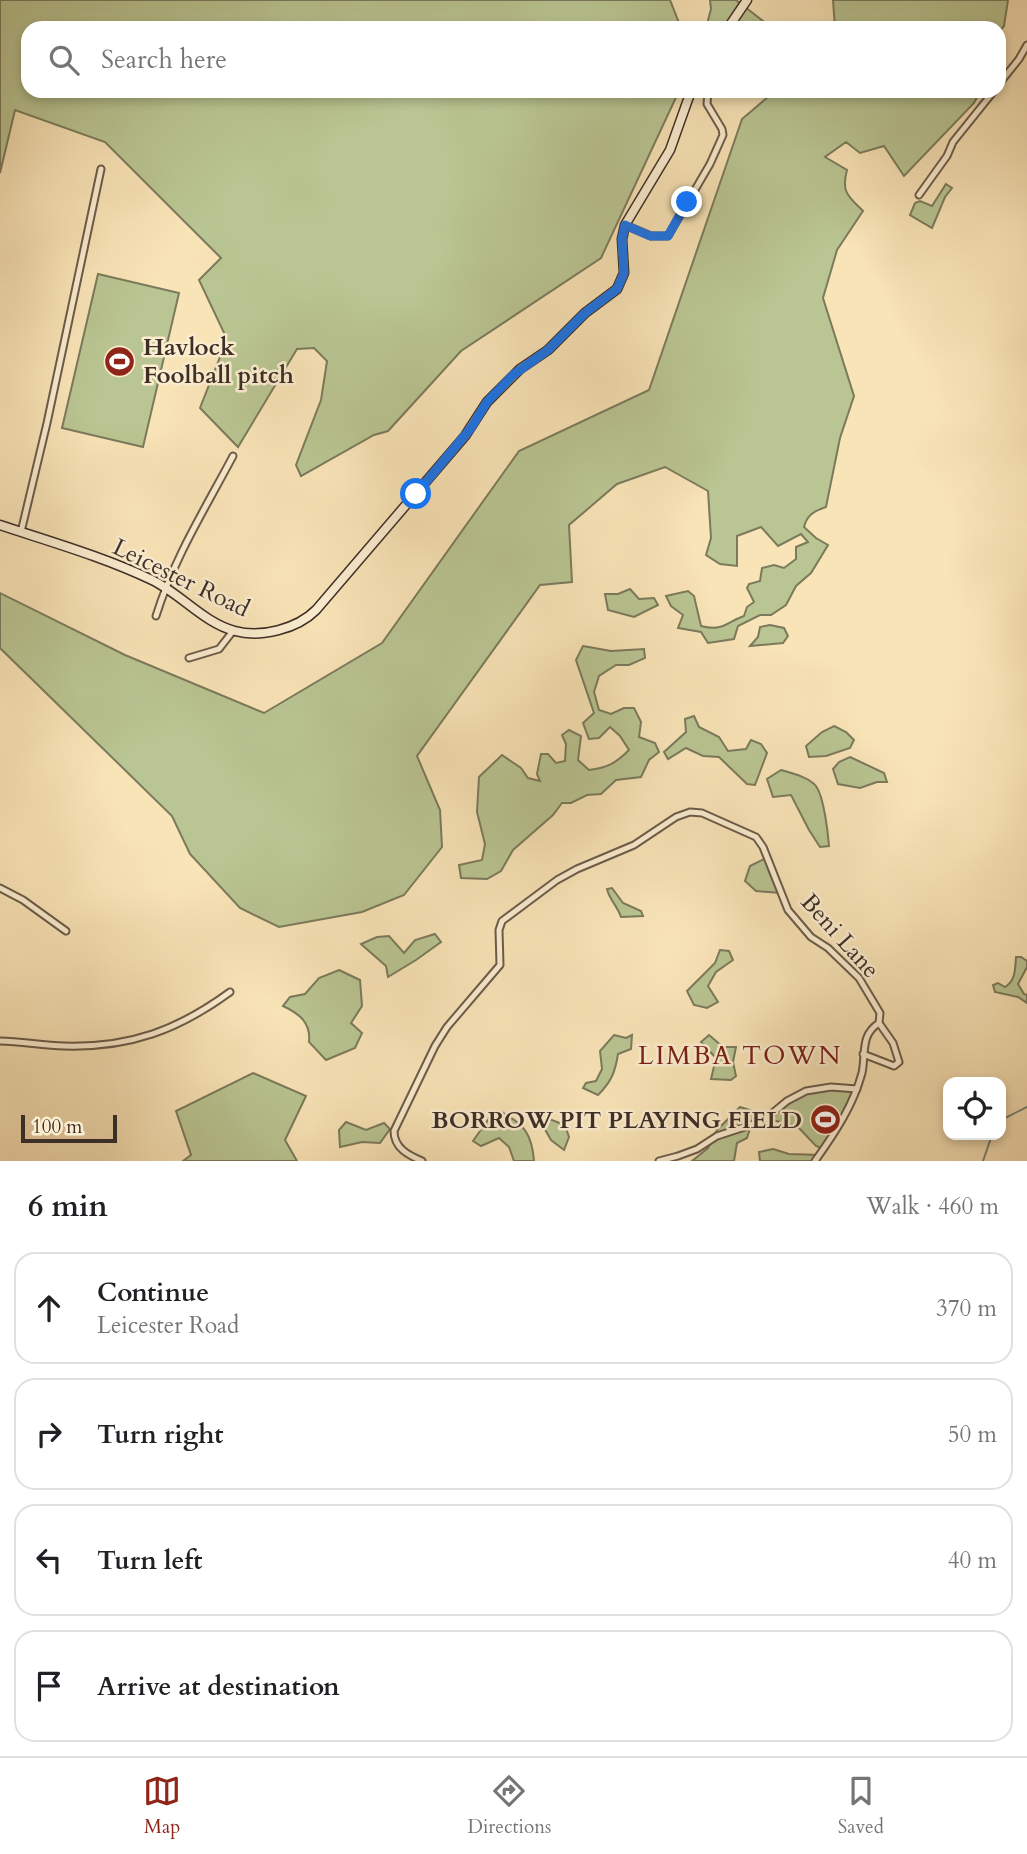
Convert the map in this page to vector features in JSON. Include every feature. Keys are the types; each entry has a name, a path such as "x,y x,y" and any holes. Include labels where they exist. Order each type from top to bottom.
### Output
{"street":[{"path":"733,21 747,0"},
{"path":"1006,74 1027,45"},
{"name":"Leicester Road","path":"0,525 117,566 165,587 204,615 233,631 275,631 296,624 312,614 446,459 471,428 487,402 520,369 548,350 585,313 617,289 624,273 622,239 625,225 670,150 689,98"},
{"path":"625,225 650,236 668,236 710,164 723,135 707,104 707,98"},
{"path":"919,195 947,156 953,142 988,98"},
{"path":"21,532 101,169"},
{"path":"156,616 165,587 205,504 233,456"},
{"path":"189,658 219,649 233,631"},
{"name":"Beni Lane","path":"422,1161 398,1146 394,1131 447,1027 467,1000 498,969 501,961 500,926 506,917 577,869 634,845 676,817 690,812 702,813 756,837 788,910 811,937 828,948 859,978 880,1013 879,1023 893,1043 899,1062 894,1066 863,1054"},
{"path":"0,888 23,900 66,931"},
{"path":"0,1041 64,1046 112,1043 136,1038 187,1021 230,992"},
{"path":"815,1161 842,1123 863,1069 865,1039 870,1030 879,1023"},
{"path":"659,1161 697,1149 717,1136 763,1121 787,1101 806,1091 831,1087 857,1089"}],"green space":[{"path":"0,0 670,0 678,21 21,21 21,98 676,98 601,258 461,351 388,431 374,435 301,476 296,465 321,400 327,361 314,348 297,349 238,447 200,408 227,339 199,280 221,258 105,142 15,110 0,173"},
{"path":"710,0 736,0 763,21 708,21"},
{"path":"833,0 1008,0 1005,21 834,21"},
{"path":"767,98 976,98 904,176 884,146 860,153 846,142 825,157 847,170 845,189 863,211 837,250 823,298 854,396 840,438 826,507 812,514 804,527 828,545 811,573 796,586 786,605 771,615 760,615 738,626 734,639 708,643 701,632 678,628 683,615 671,606 666,596 688,591 694,596 701,626 724,626 744,616 747,607 754,602 747,588 749,584 760,581 762,568 774,565 784,568 796,559 796,547 808,542 801,534 778,546 761,527 737,536 737,566 720,564 706,555 711,538 708,491 665,467 617,484 569,525 572,582 540,585 417,756 440,810 442,847 404,895 362,912 279,927 240,908 190,854 172,816 0,648 0,593 125,655 264,713 382,643 519,451 649,390 742,119"},
{"path":"946,184 952,188 945,197 932,228 910,215 915,203 920,201 932,206"},
{"name":"Havlock Foolball pitch","path":"98,274 179,293 143,447 62,428"},
{"path":"630,589 639,599 654,598 658,605 634,617 608,610 605,594 618,594"},
{"path":"770,625 784,628 788,636 783,643 750,646 758,637 760,627"},
{"path":"583,646 611,651 644,649 645,658 629,665 616,665 599,676 594,692 599,710 611,714 624,708 634,708 641,722 639,737 655,743 659,752 649,760 641,777 616,780 601,794 587,795 571,803 562,803 553,815 513,850 501,871 487,879 461,878 459,865 482,860 485,844 477,812 479,777 502,755 521,768 528,778 540,781 537,774 541,754 548,754 556,763 565,761 566,744 562,735 569,730 581,736 578,760 589,770 611,764 629,750 610,727 599,738 589,739 583,723 594,713 576,660"},
{"path":"694,716 699,727 719,737 728,751 746,749 751,740 761,744 767,753 755,785 747,784 719,757 703,756 686,748 668,759 664,752 686,732 685,719"},
{"path":"834,726 854,740 850,748 826,756 809,757 806,746"},
{"path":"850,757 884,773 887,782 877,782 860,788 838,784 833,769 839,762"},
{"path":"781,770 804,778 816,786 827,824 829,846 820,847 791,795 773,797 767,779"},
{"path":"766,858 781,893 756,891 745,881 750,866"},
{"path":"612,888 623,903 641,911 643,916 621,917 608,893 607,889"},
{"path":"435,934 441,942 388,977 386,966 361,944 377,937 389,936 404,953 415,940"},
{"path":"720,950 729,951 733,960 716,972 708,986 718,1002 707,1008 694,1005 687,991 715,963"},
{"path":"1016,957 1027,961 1027,967 1018,984 1027,995 1027,1003 1018,997 995,992 993,985 998,983 1005,987 1011,981"},
{"path":"339,970 360,980 362,1006 351,1023 362,1033 355,1048 326,1060 309,1042 308,1029 303,1020 283,1006 290,997 305,994 319,978"},
{"path":"614,1035 626,1038 632,1035 631,1049 618,1054 612,1077 598,1095 583,1088 586,1083 596,1081 602,1069 600,1051"},
{"path":"709,1035 723,1047 736,1047 733,1062 736,1076 731,1080 711,1079 716,1058 701,1042"},
{"path":"253,1073 306,1096 285,1140 297,1161 183,1161 191,1155 176,1111"},
{"path":"820,1088 857,1089 824,1149 816,1146 797,1126 772,1120 769,1116 787,1101"},
{"path":"740,1107 753,1111 753,1119 747,1138 737,1143 734,1161 692,1161 708,1148 717,1130"},
{"path":"501,1112 516,1121 525,1131 529,1137 534,1161 514,1161 509,1147 499,1138 481,1146 473,1141 490,1117"},
{"path":"549,1119 565,1125 569,1137 564,1150 551,1140 543,1126"},
{"path":"346,1122 366,1130 384,1123 390,1129 380,1143 362,1142 340,1147 339,1130"},
{"path":"773,1149 789,1154 820,1155 815,1161 760,1161 759,1152"}],"waterway":[{"path":"1006,1118 1027,1107"},
{"path":"983,1161 990,1140"}],"place":[{"name":"Havlock Foolball pitch","path":"120,361"},
{"name":"BORROW PIT PLAYING FIELD","path":"825,1120"}],"district":[{"name":"LIMBA TOWN","path":"740,1055"}],"route":[{"path":"416,494 471,428 487,402 513,375 548,350 585,313 617,289 624,273 622,239 625,225 650,236 668,236 687,202"}]}
